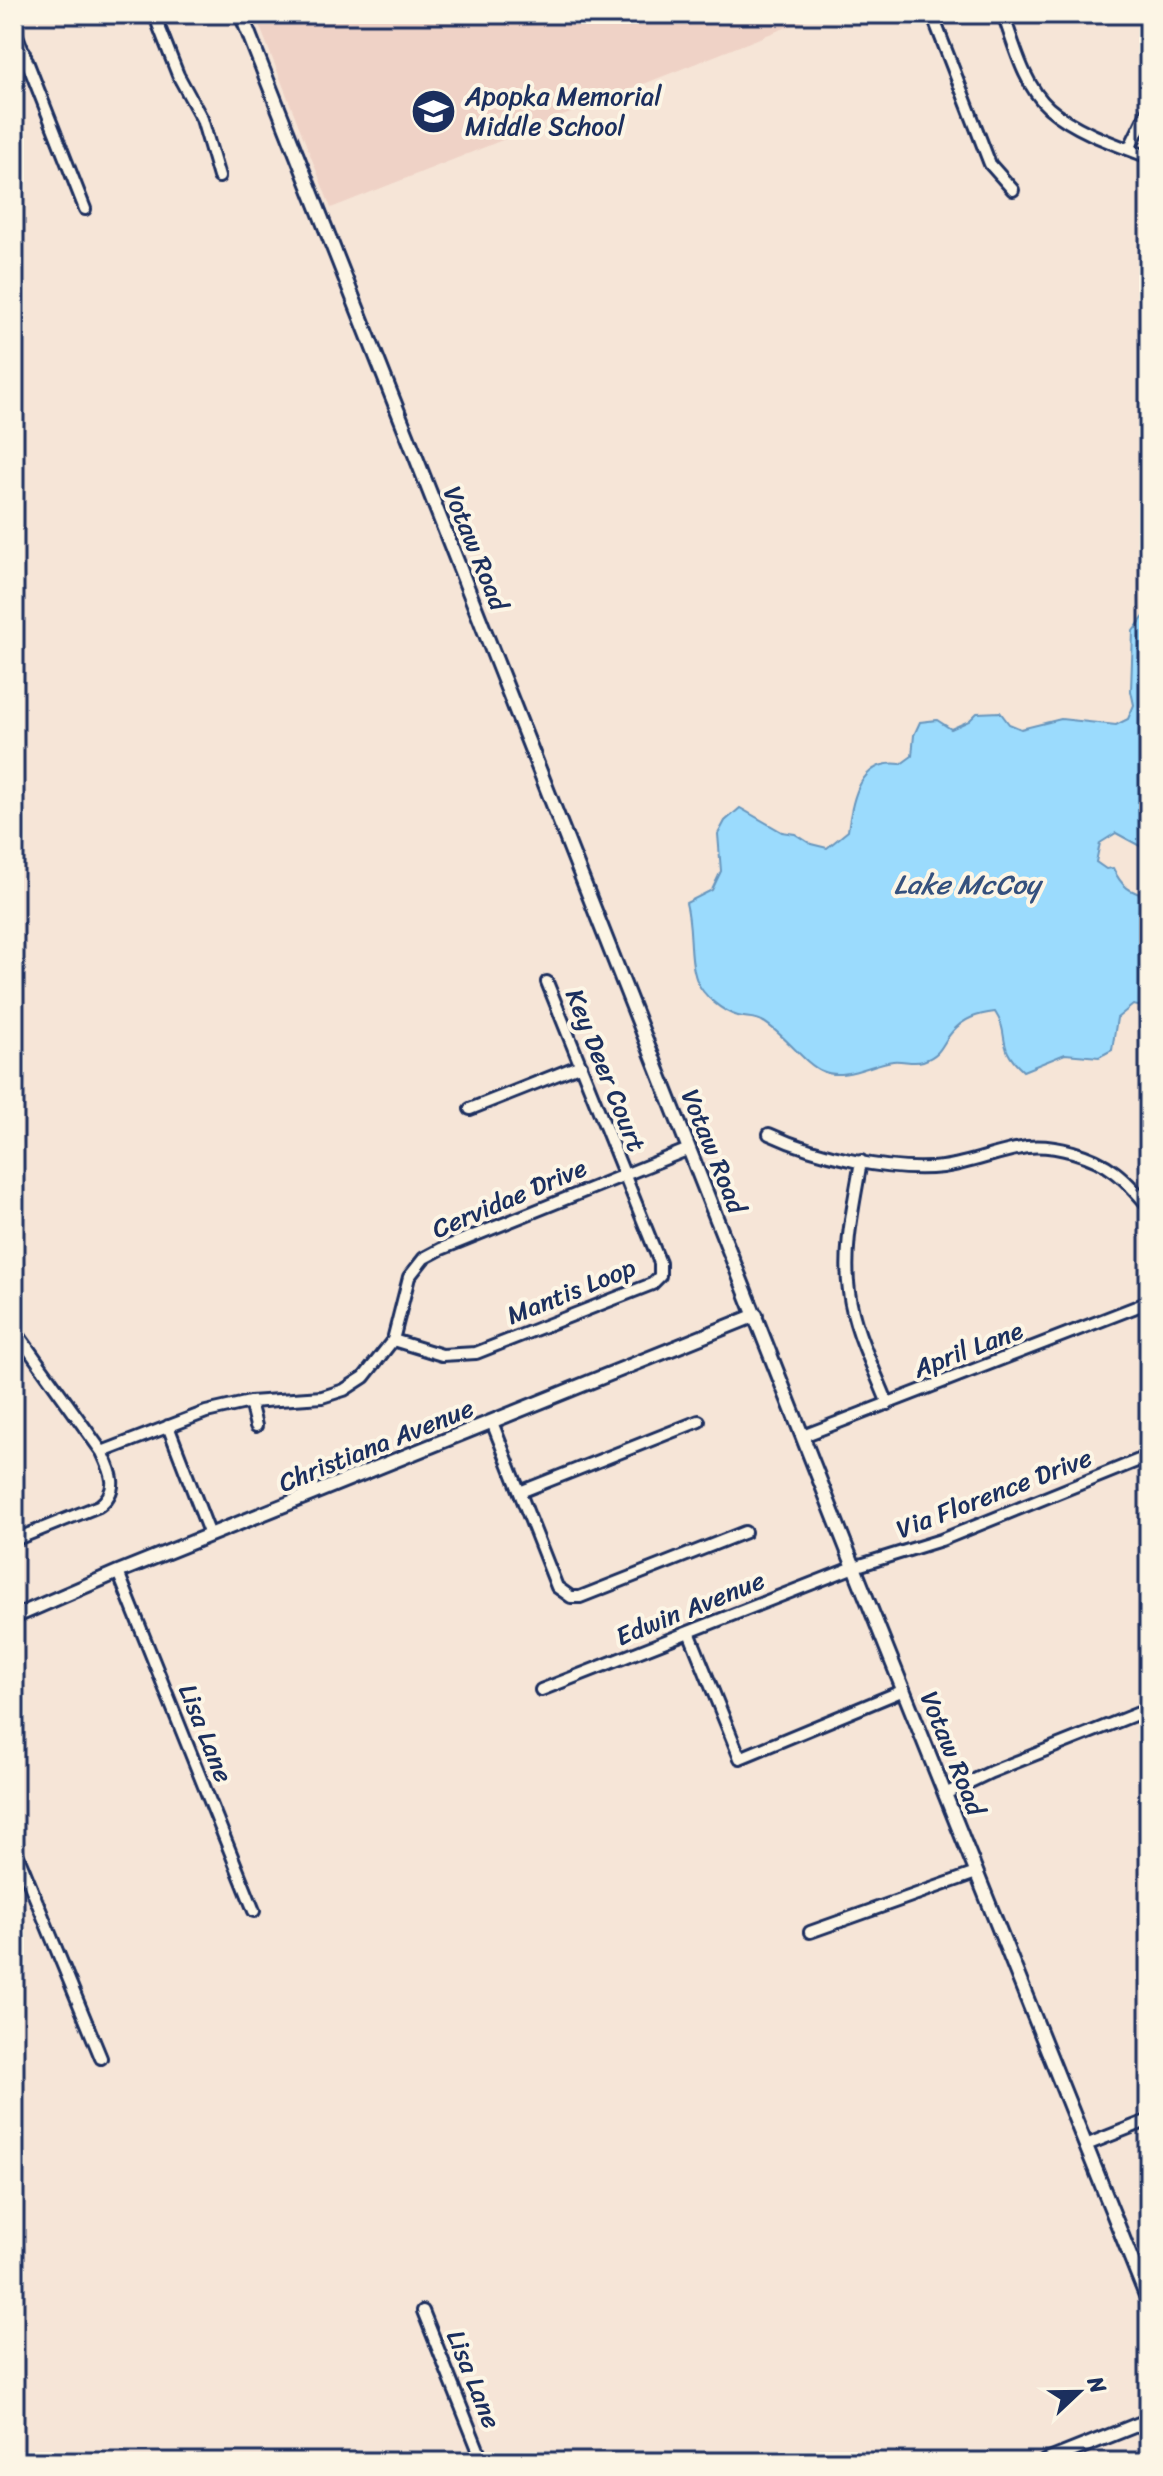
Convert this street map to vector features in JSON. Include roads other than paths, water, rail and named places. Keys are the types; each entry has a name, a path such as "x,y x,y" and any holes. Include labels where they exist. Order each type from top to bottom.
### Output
{"street":[{"path":"166,14 154,16 178,75 202,119 219,177"},
{"name":"Votaw Road","path":"241,14 854,1567 1149,2303"},
{"path":"932,14 990,164 1013,190"},
{"path":"1003,14 1027,76 1048,107 1075,124 1149,157"},
{"path":"1145,14 1149,25"},
{"path":"14,28 85,209"},
{"path":"1129,149 1149,108"},
{"name":"Key Deer Court","path":"547,982 625,1174"},
{"path":"470,1109 581,1065"},
{"path":"769,1134 792,1145 861,1161 919,1168 943,1167 1031,1146 1058,1149 1084,1156 1114,1171 1149,1207"},
{"name":"Cervidae Drive","path":"102,1452 190,1417 250,1402 322,1397 344,1390 364,1377 393,1340 409,1277 424,1258 689,1149"},
{"path":"861,1161 847,1261 849,1293 856,1324 888,1404"},
{"name":"Mantis Loop","path":"393,1340 442,1355 476,1353 652,1284 660,1276 660,1263 625,1174"},
{"name":"April Lane","path":"803,1436 1149,1302"},
{"name":"Christiana Avenue","path":"14,1617 118,1572 756,1315"},
{"path":"14,1329 102,1452 113,1475 113,1490 109,1499 99,1506 14,1540"},
{"path":"250,1402 256,1426"},
{"path":"520,1492 699,1421"},
{"path":"492,1422 557,1587 571,1597 580,1597 745,1532"},
{"path":"168,1426 210,1535"},
{"name":"Via Florence Drive","path":"854,1567 941,1540 1149,1456"},
{"name":"Edwin Avenue","path":"541,1690 854,1567"},
{"name":"Lisa Lane","path":"118,1572 254,1911"},
{"path":"689,1632 740,1758 904,1690"},
{"path":"945,1794 991,1772 1149,1709"},
{"path":"14,1846 101,2058"},
{"path":"810,1932 976,1873"},
{"path":"1086,2145 1149,2120"},
{"name":"Lisa Lane","path":"423,2311 483,2462"},
{"path":"1044,2462 1149,2420"}],"water":[{"name":"Lake McCoy","path":"1149,610 1149,851 1116,833 1100,843 1096,862 1106,869 1113,868 1119,880 1131,891 1149,896 1149,1008 1133,1005 1117,1018 1112,1050 1099,1057 1065,1054 1023,1071 1009,1055 995,1012 961,1023 938,1052 923,1061 893,1061 849,1073 831,1074 808,1062 770,1026 726,1011 704,992 694,972 686,903 712,890 721,871 718,834 725,821 740,808 782,832 795,834 811,844 827,848 848,831 856,794 867,774 876,767 901,764 912,756 914,735 920,722 937,720 951,729 969,721 977,713 1000,712 1009,724 1021,729 1061,719 1116,725 1128,719 1134,705 1131,691 1133,631"}],"place":[{"name":"Apopka Memorial Middle School","path":"434,111"}]}
